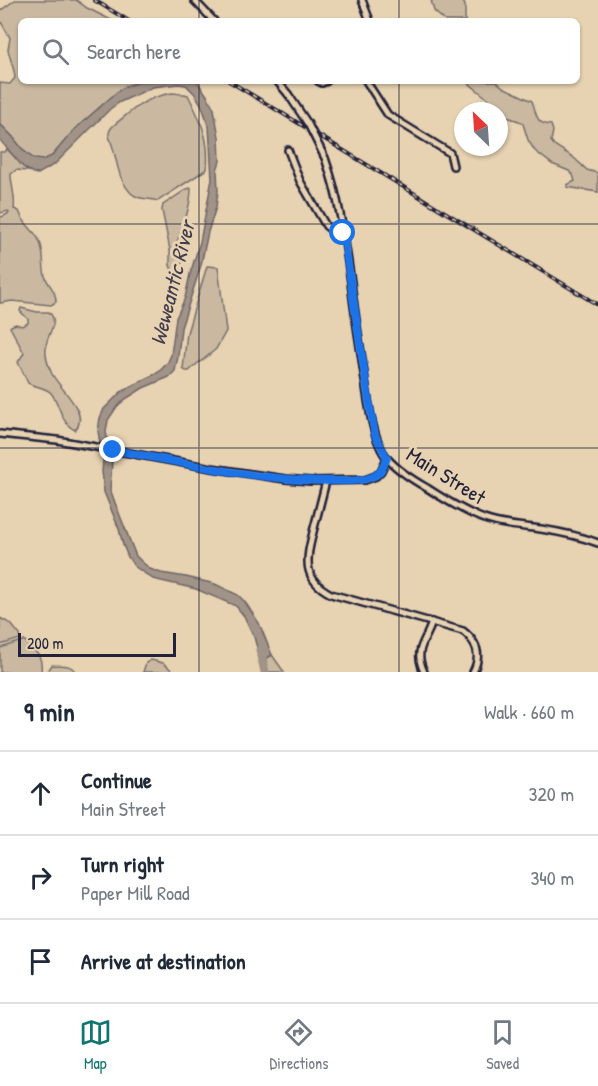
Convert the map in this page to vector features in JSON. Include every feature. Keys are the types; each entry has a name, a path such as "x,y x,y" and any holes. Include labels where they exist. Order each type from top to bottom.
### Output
{"street":[{"path":"194,0 211,18"},
{"path":"362,0 369,18"},
{"name":"Main Street","path":"280,84 308,124 331,174 343,233 375,435 387,458 402,472 456,506 480,518 507,525 586,538 598,543"},
{"path":"368,84 388,115 450,153 453,166"},
{"path":"288,150 304,189 326,226 336,233 343,233"},
{"path":"0,434 57,440 285,479 365,480 376,476 381,471 387,458"},
{"path":"326,481 308,555 309,572 312,579 331,594 463,631 476,645 478,655 476,667 472,672"},
{"path":"424,672 420,664 420,646 430,631 432,622"}],"shaded area":[{"path":"15,0 76,0 107,18 18,18 18,84 133,84 117,92 75,129 52,156 43,160 34,159 24,151 0,124 0,83 10,84 15,78 8,50 10,38 0,20 0,11"},
{"path":"431,0 462,0 465,5 465,18 442,18 434,11"},
{"path":"178,84 153,87 120,102 110,109 55,164 38,174 23,167 0,140 0,124 24,151 34,159 43,160 52,156 75,129 126,86"},
{"path":"178,84 199,84 214,109 220,161 217,170 216,207 181,328 175,371 169,377 143,388 124,400 108,420 106,432 112,462 110,490 136,556 150,569 215,584 238,595 245,602 259,623 272,655 261,662 254,637 244,616 236,606 196,589 153,579 134,566 123,545 104,492 103,461 98,431 100,418 104,409 121,392 159,372 168,362 176,318 185,298 200,242 212,179 209,126 201,104 186,85"},
{"path":"470,84 500,84 532,101 539,120 551,125 553,131 551,141 554,145 573,157 587,170 598,173 598,192 567,187 575,181 573,175 552,164 535,151 528,140 523,124 508,117 508,102 491,102"},
{"path":"172,93 188,95 197,113 206,139 207,169 158,201 137,197 127,188 121,177 109,131 140,105"},
{"path":"7,149 28,171 16,170 11,174 14,209 19,211 40,242 45,276 56,298 56,302 51,305 12,301 0,303 0,217 9,213 8,211 0,213 0,152 5,152"},
{"path":"191,188 185,222 177,242 182,263 173,273 170,265 163,205"},
{"path":"207,266 218,267 226,331 216,349 186,371 183,369 187,333"},
{"path":"21,308 49,312 52,316 53,324 46,346 47,360 52,374 77,409 79,424 75,430 66,423 51,393 28,383 18,362 24,353 10,327 28,323 28,319 20,311"},
{"path":"0,618 11,624 20,635 20,639 0,645"},
{"path":"25,641 38,655 41,672 0,672 0,648"},
{"path":"272,655 284,672 263,672 261,662"},
{"path":"151,660 163,663 174,672 143,672 146,663"},
{"path":"52,665 68,666 75,672 47,672"}],"waterway":[{"name":"Weweantic River","path":"260,650 265,672"}],"railway":[{"path":"94,0 124,18"},
{"path":"234,84 598,305"}],"route":[{"path":"113,450 212,468 309,482 365,480 376,476 387,458 375,435 343,233"}]}
